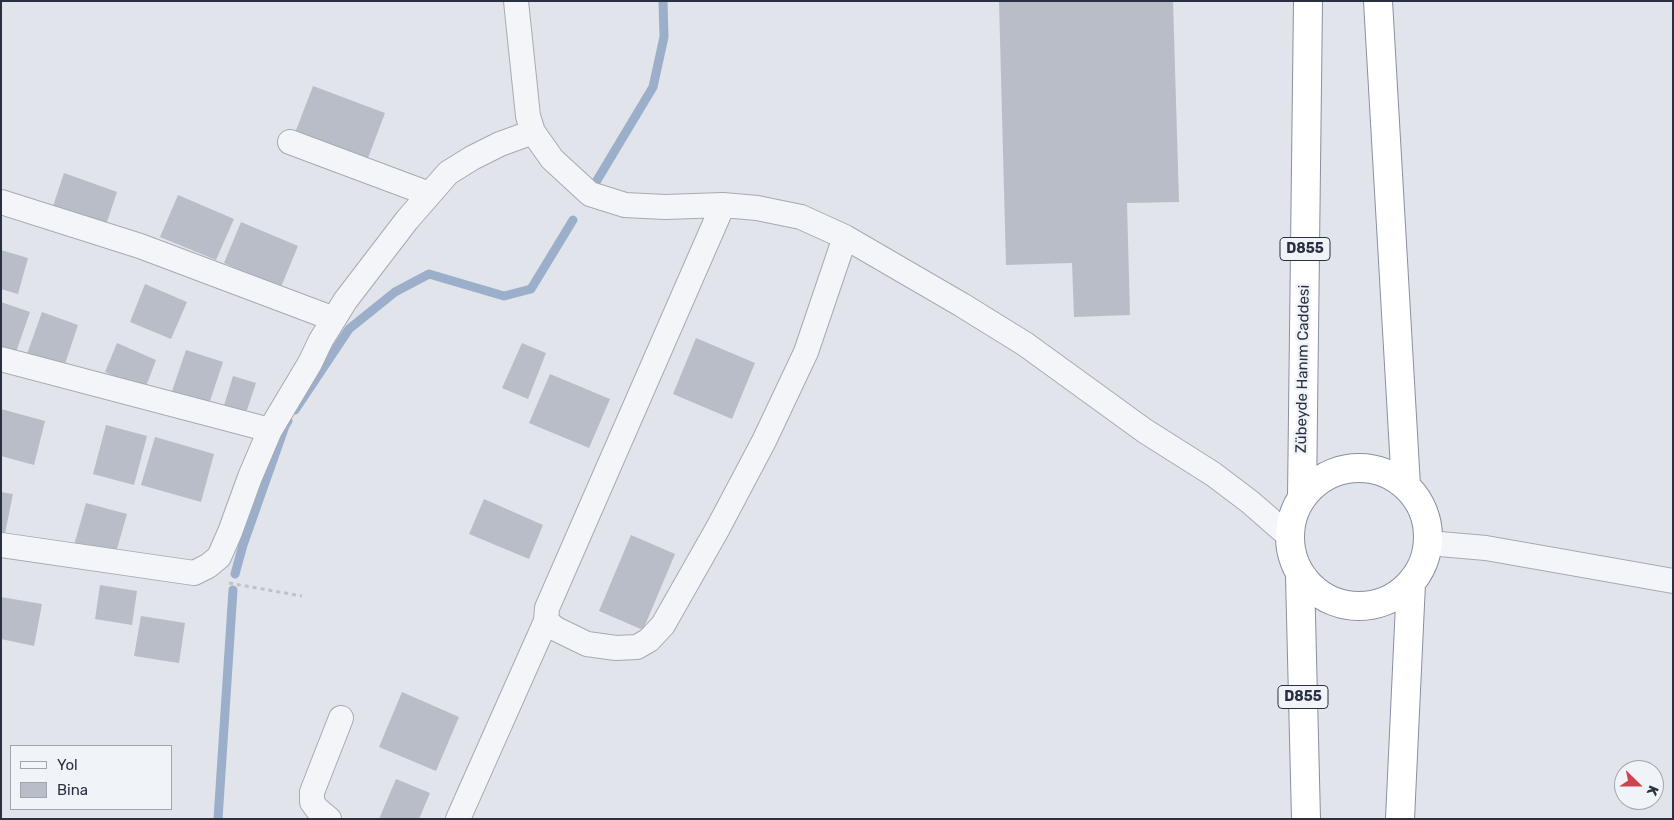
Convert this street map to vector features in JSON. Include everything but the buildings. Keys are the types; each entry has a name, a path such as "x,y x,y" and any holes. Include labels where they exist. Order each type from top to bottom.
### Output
{"highway":[{"name":"Zübeyde Hanım Caddesi","path":"1302,497 1308,1"},
{"path":"1378,1 1406,486"},
{"name":"Zübeyde Hanım Caddesi","path":"1363,468 1386,473 1406,486 1419,502 1427,522 1428,543 1423,564 1412,583 1395,597 1376,605 1354,607 1333,603 1314,592 1300,576 1292,557 1289,536 1292,516 1302,497 1318,480 1340,470 1363,468"},
{"name":"Zübeyde Hanım Caddesi","path":"1300,576 1306,819"},
{"name":"Zübeyde Hanım Caddesi","path":"1400,819 1412,583"}],"street":[{"path":"516,1 528,116 533,132 552,159 590,194 625,205 665,207 722,205 757,208 801,217 845,237 962,305 1024,344 1145,431 1213,474 1250,502 1289,536"},
{"path":"1,544 194,573 208,566 218,557 230,532 270,430 310,363 321,340 356,287 429,194 448,173 466,161 500,144 533,132"},
{"path":"290,142 429,194"},
{"path":"1,202 140,246 334,319"},
{"path":"458,819 546,622 548,608 722,205"},
{"path":"546,622 587,644 616,648 637,646 649,640 663,624 750,468 802,361 845,237"},
{"path":"1,359 270,430"},
{"path":"1428,543 1486,548 1673,581"},
{"path":"329,819 312,802 312,792 341,718"}],"path":[{"path":"208,566 223,582 302,596"}],"waterway":[{"path":"596,182 653,87 664,37 663,1"},
{"path":"295,410 349,329 395,292 429,274 504,296 531,289 573,220"},
{"path":"235,574 243,545 288,421"},
{"path":"218,819 233,590"}]}
